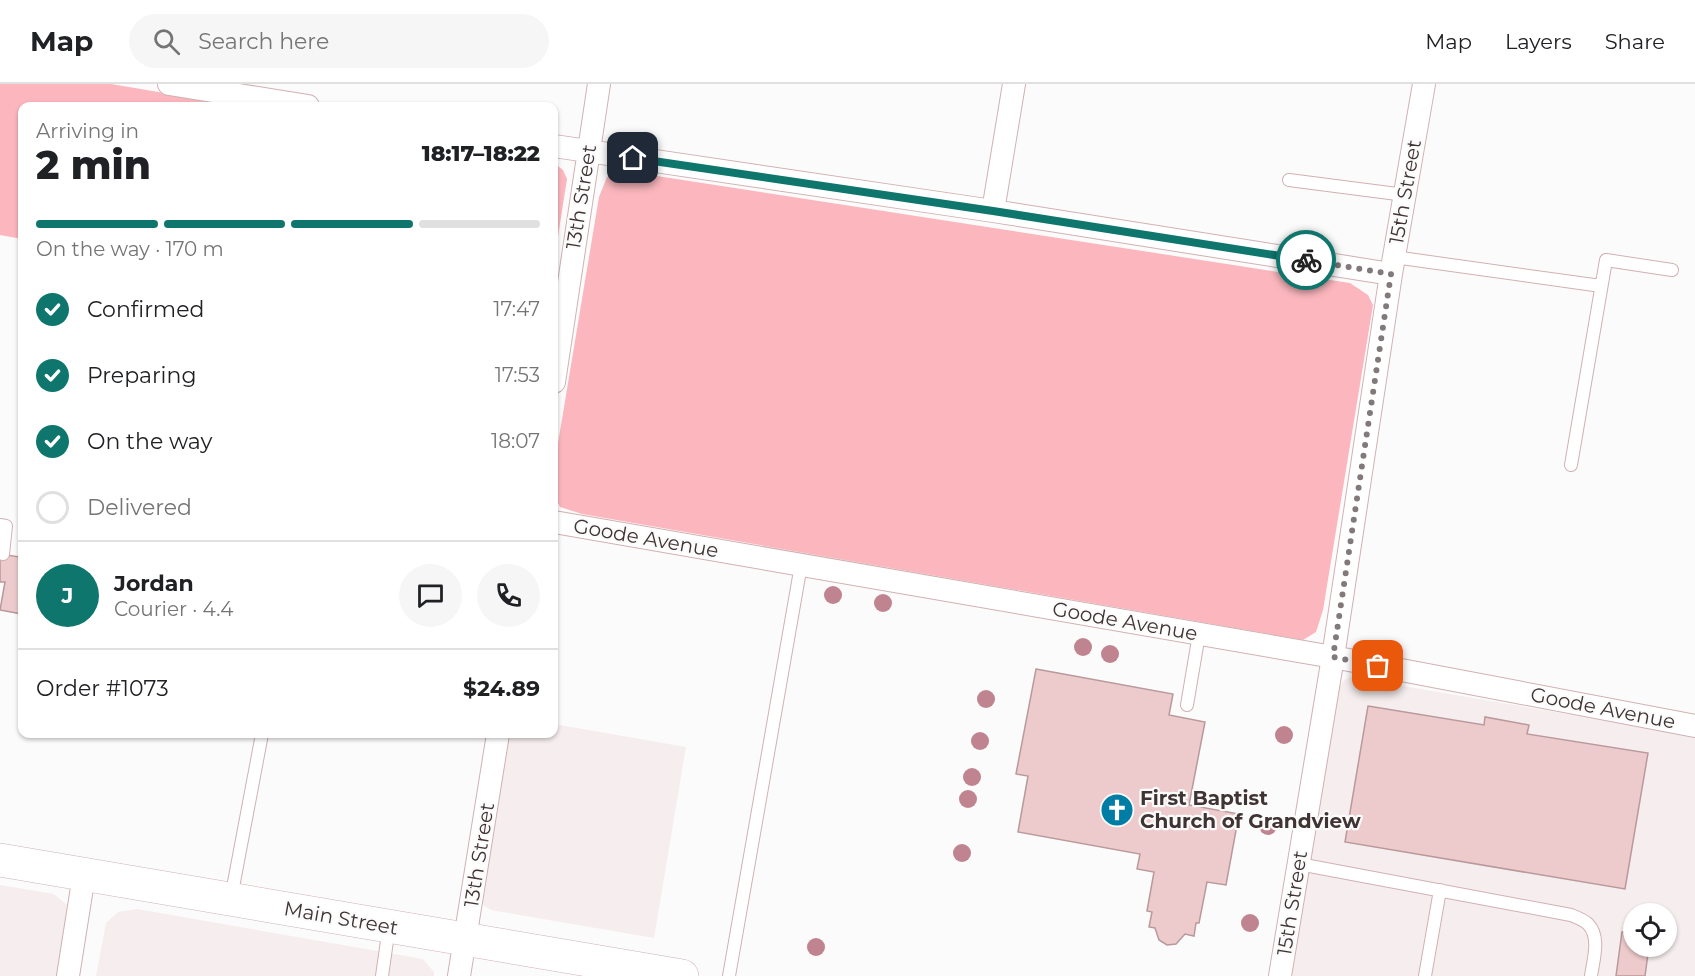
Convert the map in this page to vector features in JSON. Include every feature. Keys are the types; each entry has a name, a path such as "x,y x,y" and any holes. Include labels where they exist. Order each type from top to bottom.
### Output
{"main road":[{"name":"Main Street","path":"0,860 667,975"}],"street":[{"path":"169,84 283,102"},
{"name":"13th Street","path":"558,355 599,84"},
{"path":"993,211 1014,84"},
{"name":"15th Street","path":"1280,976 1333,657 1392,265 1424,84"},
{"path":"558,147 993,211 1392,265"},
{"name":"Goode Avenue","path":"558,523 1333,657 1695,726"},
{"name":"13th Street","path":"459,976 497,738"},
{"path":"68,976 84,875"}],"lane":[{"path":"1289,180 1404,195"},
{"path":"1571,465 1606,260 1672,270"},
{"path":"1392,265 1601,286"},
{"path":"0,525 6,526 3,554"},
{"path":"729,976 801,565"},
{"path":"1187,705 1199,634"},
{"path":"231,900 261,738"},
{"path":"1299,864 1571,915 1588,924 1594,936 1595,954 1591,976"},
{"path":"1425,976 1440,890"},
{"path":"382,976 389,926"}],"shaded area":[{"path":"0,84 111,84 217,102 18,102 18,238 0,235"},
{"path":"558,166 563,170 567,179 558,236"},
{"path":"618,170 1350,283 1368,295 1373,305 1323,610 1316,632 1303,640 582,514 560,507 558,503 558,443 599,197 607,177"},
{"path":"1350,677 1695,736 1695,976 1290,976 1339,688 1344,680"},
{"path":"558,725 686,747 654,938 491,910 484,906 479,898 505,738 558,738"},
{"path":"0,885 54,894 67,905 57,976 0,976"},
{"path":"137,909 423,959 434,972 434,976 96,976 106,923 118,912"}],"building":[{"path":"0,554 18,557 18,613 0,610 5,582 0,582"},
{"name":"First Baptist Church of Grandview","path":"1036,669 1173,694 1169,715 1205,722 1189,805 1239,814 1226,885 1207,882 1199,923 1196,923 1194,936 1185,934 1176,944 1167,945 1159,940 1155,928 1149,927 1152,912 1147,911 1154,872 1137,869 1140,854 1018,832 1028,776 1016,774"},
{"path":"1368,706 1484,725 1485,717 1529,725 1527,734 1648,753 1625,889 1345,842"},
{"path":"1623,932 1623,957 1648,957 1645,976 1616,976"}],"way so far":[{"path":"1306,260 1391,274 1333,657 1378,666"}],"place":[{"name":"First Baptist Church of Grandview","path":"1117,810"}],"route":[{"path":"633,158 1306,260"}]}
